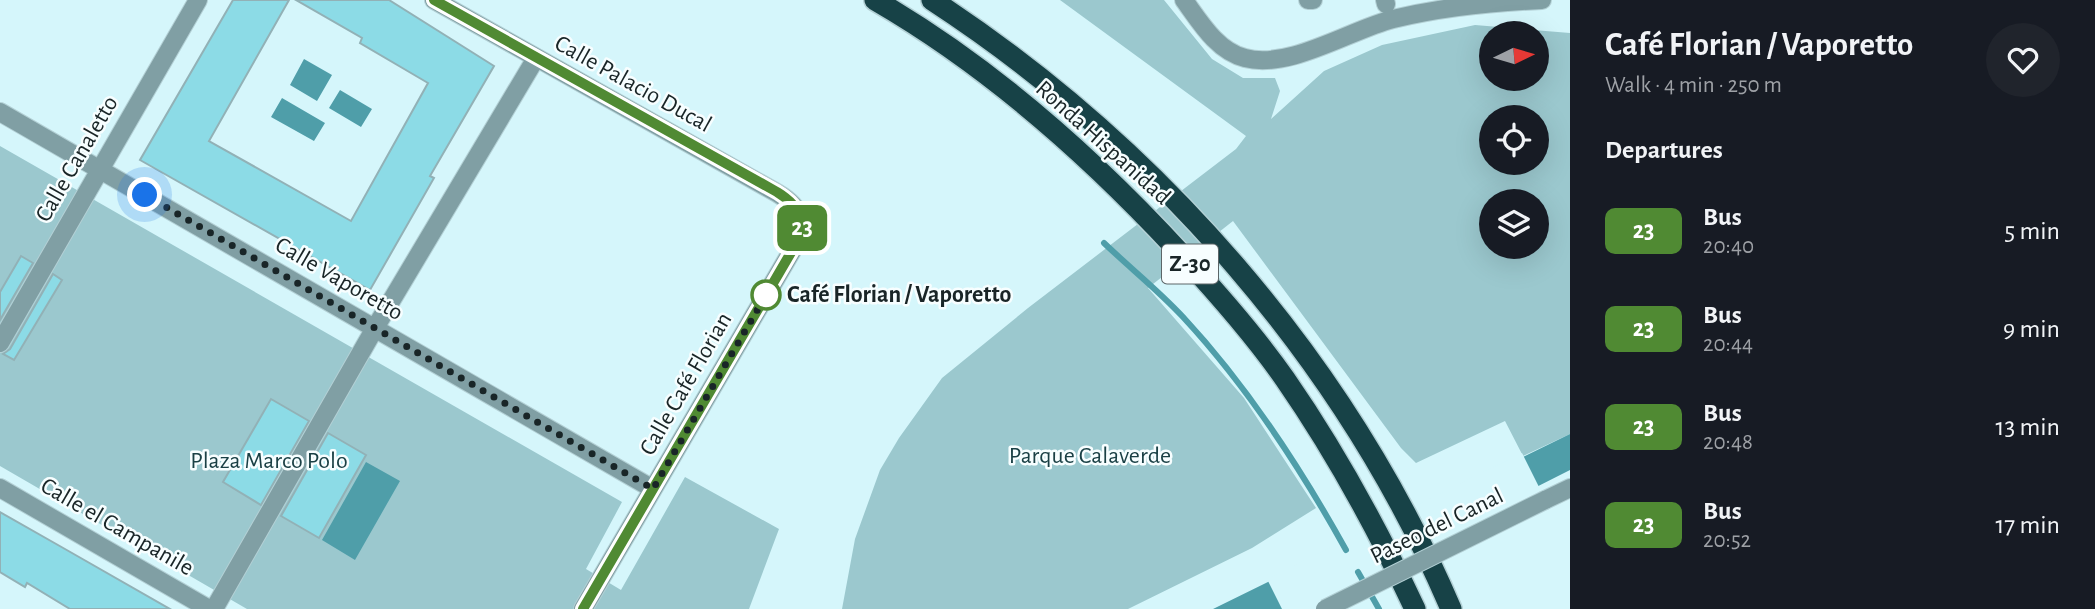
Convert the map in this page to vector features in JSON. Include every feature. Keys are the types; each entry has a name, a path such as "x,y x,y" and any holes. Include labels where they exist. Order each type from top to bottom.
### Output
{"highway":[{"name":"Ronda Hispanidad","path":"875,0 967,60 1049,126 1122,190 1214,291 1284,378 1384,542 1415,609"},
{"name":"Ronda Hispanidad","path":"932,0 984,34 1077,106 1149,173 1235,267 1309,358 1382,472 1451,609"}],"street":[{"name":"Calle Canaletto","path":"0,343 198,0"},
{"name":"Calle Palacio Ducal","path":"434,0 777,192 795,204 802,218"},
{"path":"1184,0 1221,45 1243,58 1256,60 1287,57 1427,6 1542,0"},
{"path":"212,609 374,328 536,58"},
{"name":"Calle Vaporetto","path":"0,112 653,489"},
{"name":"Calle Café Florian","path":"583,609 793,249 801,233 802,218"},
{"name":"Calle el Campanile","path":"0,488 212,609"},
{"name":"Paseo del Canal","path":"1325,609 1570,488"}],"green space":[{"name":"Parque Calaverde","path":"1060,0 1164,0 1212,59 1243,78 1275,78 1280,91 1271,119 1324,71 1382,45 1475,25 1479,25 1479,91 1549,91 1549,31 1570,33 1570,434 1523,456 1505,421 1416,463 1401,448 1233,221 1148,288 1244,398 1316,508 1252,548 1128,609 842,609 855,539 880,470 899,438 942,378 1028,308 1236,149 1246,136"},
{"name":"Plaza Marco Polo","path":"0,146 622,502 586,569 621,590 685,477 779,529 749,609 247,609 0,466"}],"shaded area":[{"path":"304,59 332,75 317,101 290,85"},
{"path":"340,90 372,109 361,127 329,108"},
{"path":"282,98 325,123 314,141 271,117"},
{"path":"1570,434 1570,470 1295,609 1213,609"},
{"path":"366,462 400,481 355,560 322,540"}],"pier":[{"path":"1522,453 1541,491 1303,609 1282,609 1267,579"}],"building":[{"path":"233,0 289,0 209,141 351,221 428,83 360,43 362,38 296,0 389,0 494,66 430,176 434,178 370,290 140,160"},
{"path":"21,256 33,263 0,320 0,292"},
{"path":"53,274 62,280 14,360 3,354 10,349"},
{"path":"271,399 309,421 261,505 223,482"},
{"path":"328,433 366,455 319,538 281,516"},
{"path":"0,512 170,609 70,609 27,583 25,587 0,572"}],"waterway":[{"path":"1104,243 1173,307 1229,371 1291,458 1346,550"},
{"path":"1358,572 1379,609"}],"bus line":[{"name":"23","path":"434,0 777,192 795,204 802,218 801,233 793,249 583,609"}],"place":[{"name":"Café Florian / Vaporetto","path":"766,295"}],"route":[{"path":"145,195 653,489 766,295"}]}
